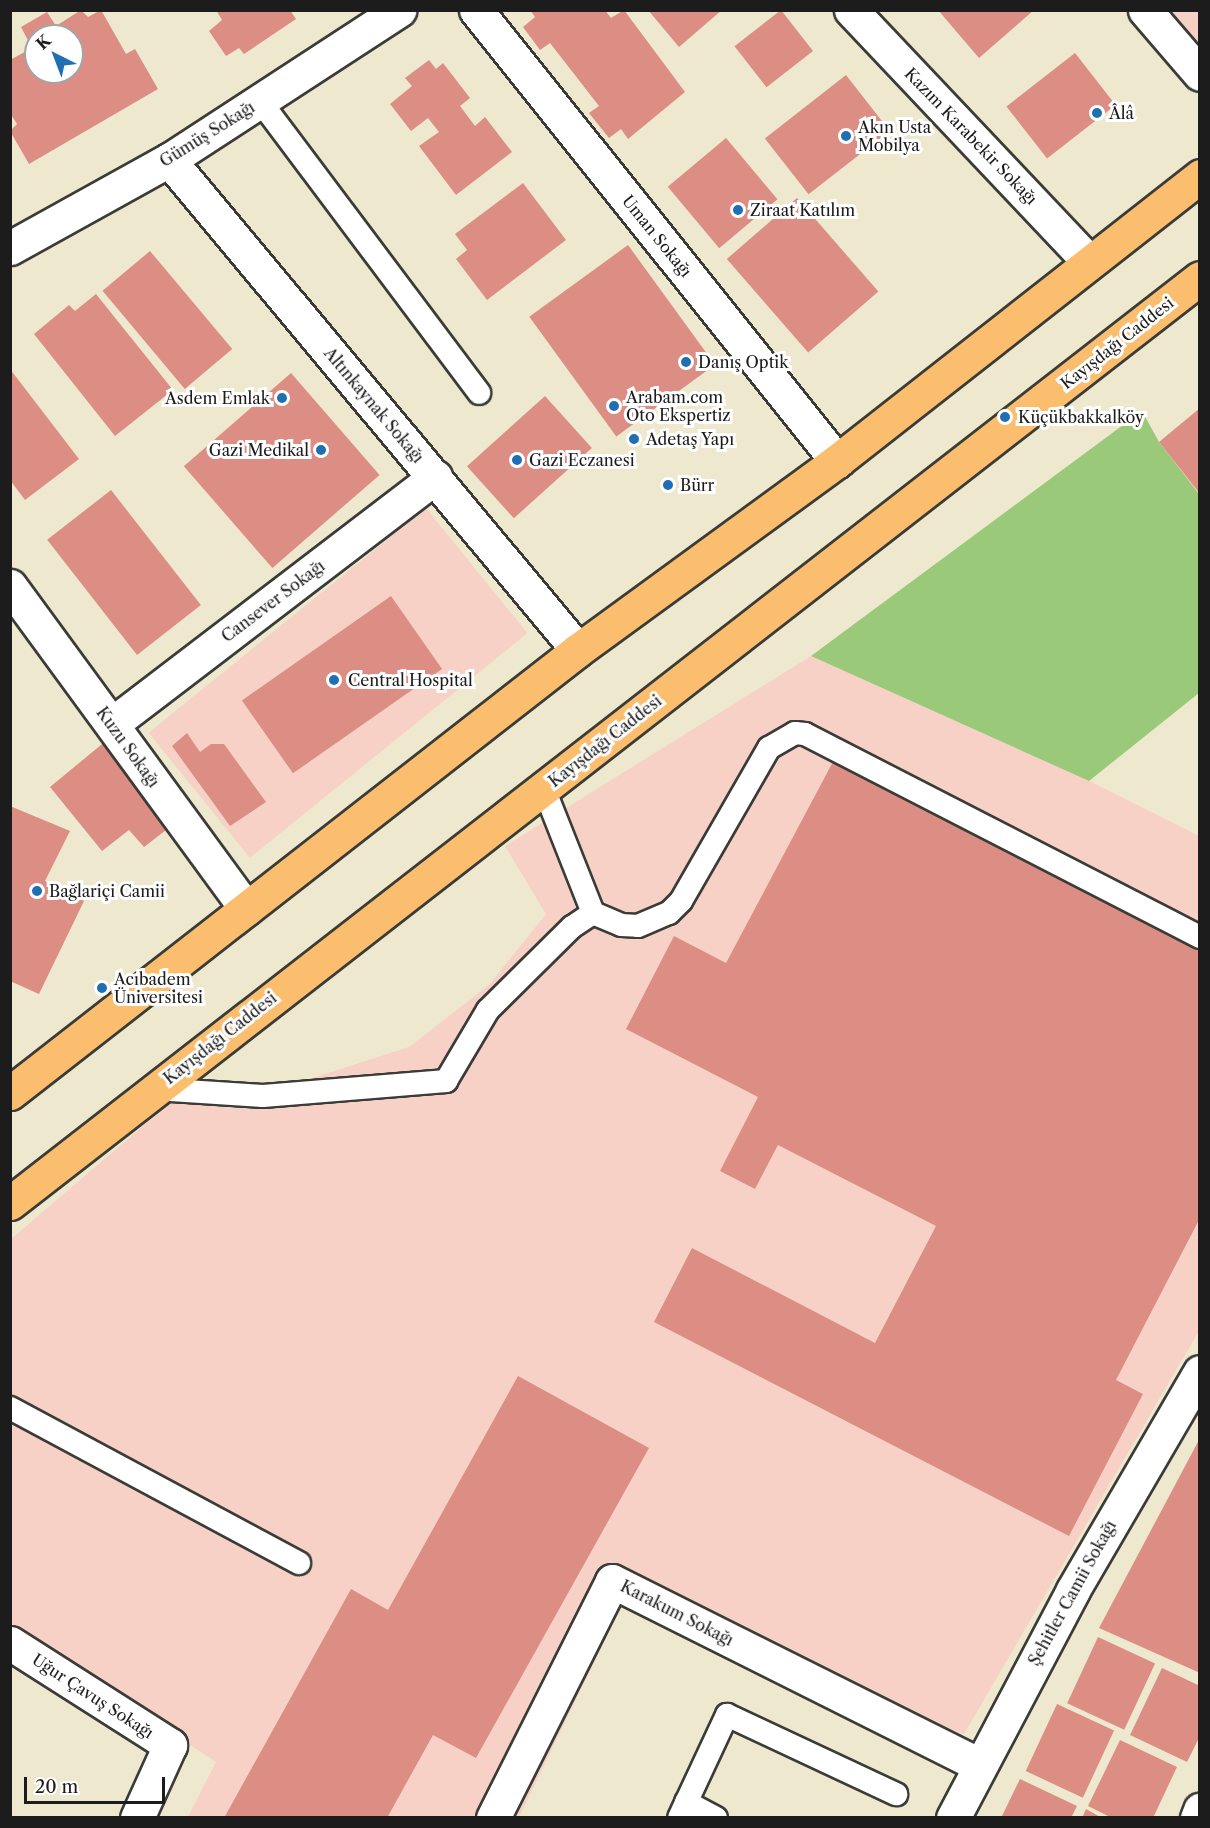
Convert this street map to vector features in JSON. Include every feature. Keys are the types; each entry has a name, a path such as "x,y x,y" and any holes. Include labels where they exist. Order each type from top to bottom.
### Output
{"main road":[{"path":"10,1093 578,650 837,461 1200,176"},
{"name":"Kayışdağı Caddesi","path":"10,1203 1200,278"}],"street":[{"name":"Gümüş Sokağı","path":"10,248 169,159 399,10"},
{"name":"Uman Sokağı","path":"476,10 837,461"},
{"name":"Kazım Karabekir Sokağı","path":"850,10 1089,262"},
{"path":"1145,10 1200,74"},
{"name":"Altınkaynak Sokağı","path":"169,159 578,650"},
{"name":"Cansever Sokağı","path":"112,724 435,477"},
{"name":"Kuzu Sokağı","path":"10,586 246,909"},
{"name":"Şehitler Camii Sokağı","path":"953,1818 979,1765 1153,1447 1200,1372"},
{"name":"Karakum Sokağı","path":"493,1818 612,1581 979,1765"},
{"name":"Uğur Çavuş Sokağı","path":"10,1643 170,1745 137,1818"},
{"path":"1197,1818 1200,1810"}],"lane":[{"path":"260,101 479,393"},
{"path":"544,789 593,913 621,925 638,926 669,913 681,901 769,748 795,734 806,734 1200,937"},
{"path":"155,1089 263,1096 446,1081 488,1010 572,927 593,913"},
{"path":"10,1408 299,1563"},
{"path":"716,1818 682,1810 727,1715 896,1794"}],"shaded area":[{"path":"1161,11 1199,11 1199,54"},
{"name":"Central Hospital","path":"426,508 527,633 250,858 149,733"},
{"path":"811,656 1089,781 1199,836 1199,1331 964,1734 621,1607 519,1817 188,1817 216,1762 11,1628 10,1240 185,1090 300,1082 409,1047 489,985 546,914 505,846"}],"green space":[{"path":"1142,411 1159,442 1199,494 1199,693 1089,781 811,656"}],"building":[{"path":"81,10 88,17 101,10 126,54 135,49 158,89 29,164 10,131 17,124 10,113 10,60 24,52 24,84 84,84 84,24 59,24"},
{"path":"216,10 290,10 296,19 244,54 239,48 226,56 209,31 222,20"},
{"path":"530,10 605,10 611,18 624,10 685,92 628,139 621,129 609,138 589,113 599,106 550,43 540,50 523,27 535,17"},
{"path":"648,10 722,10 679,47"},
{"path":"781,10 813,51 767,87 735,46"},
{"path":"938,10 1034,10 979,58"},
{"path":"47,12 55,24 26,24"},
{"path":"1075,53 1116,105 1047,159 1006,107"},
{"path":"429,60 436,69 443,63 470,98 460,106 475,126 485,117 512,152 456,195 419,146 439,132 428,118 411,131 390,104 412,86 405,78"},
{"path":"846,75 890,131 809,194 765,138"},
{"path":"726,138 777,199 719,248 668,187"},
{"path":"523,183 566,240 487,300 456,259 467,250 455,234"},
{"path":"797,198 878,292 808,353 727,259"},
{"path":"628,245 715,365 616,436 529,317"},
{"path":"150,251 232,349 185,389 103,291"},
{"path":"96,294 173,390 115,436 34,334 69,305 75,311"},
{"path":"10,369 79,459 25,500 10,480"},
{"path":"291,373 380,475 272,568 184,466"},
{"path":"545,396 592,448 514,518 467,466"},
{"path":"1200,408 1200,494 1159,442"},
{"path":"111,490 201,605 137,655 47,540"},
{"path":"391,596 442,669 293,773 242,700"},
{"path":"187,733 200,752 211,744 224,744 266,802 230,826 172,746"},
{"path":"107,740 175,823 144,847 129,830 102,851 50,787"},
{"path":"835,758 1200,949 1200,1218 1116,1380 1143,1394 1069,1536 654,1322 692,1248 875,1343 936,1226 778,1145 755,1189 720,1171 758,1097 626,1029 674,936 726,963"},
{"name":"Bağlariçi Camii","path":"10,806 70,831 45,881 84,901 39,994 10,981"},
{"path":"518,1376 649,1448 476,1758 433,1735 387,1818 224,1818 351,1589 388,1610"},
{"path":"1200,1438 1200,1673 1099,1628"},
{"path":"1098,1637 1155,1664 1124,1730 1067,1703"},
{"path":"1162,1668 1200,1686 1200,1736 1187,1762 1130,1735"},
{"path":"1057,1704 1114,1731 1083,1798 1026,1771"},
{"path":"1120,1740 1177,1767 1153,1818 1112,1818 1088,1806"},
{"path":"1020,1779 1077,1806 1071,1818 1001,1818"},
{"path":"1086,1809 1102,1818 1082,1818"}],"place":[{"name":"Âlâ","path":"1097,113"},
{"name":"Akın Usta Mobilya","path":"846,136"},
{"name":"Ziraat Katılım","path":"738,210"},
{"name":"Danış Optik","path":"686,362"},
{"name":"Asdem Emlak","path":"282,398"},
{"name":"Arabam.com Oto Ekspertiz","path":"614,406"},
{"name":"Küçükbakkalköy","path":"1005,417"},
{"name":"Adetaş Yapı","path":"634,439"},
{"name":"Gazi Medikal","path":"321,450"},
{"name":"Gazi Eczanesi","path":"517,460"},
{"name":"Bürr","path":"668,485"},
{"name":"Central Hospital","path":"334,680"},
{"name":"Bağlariçi Camii","path":"37,891"},
{"name":"Acıbadem Üniversitesi","path":"102,988"}]}
